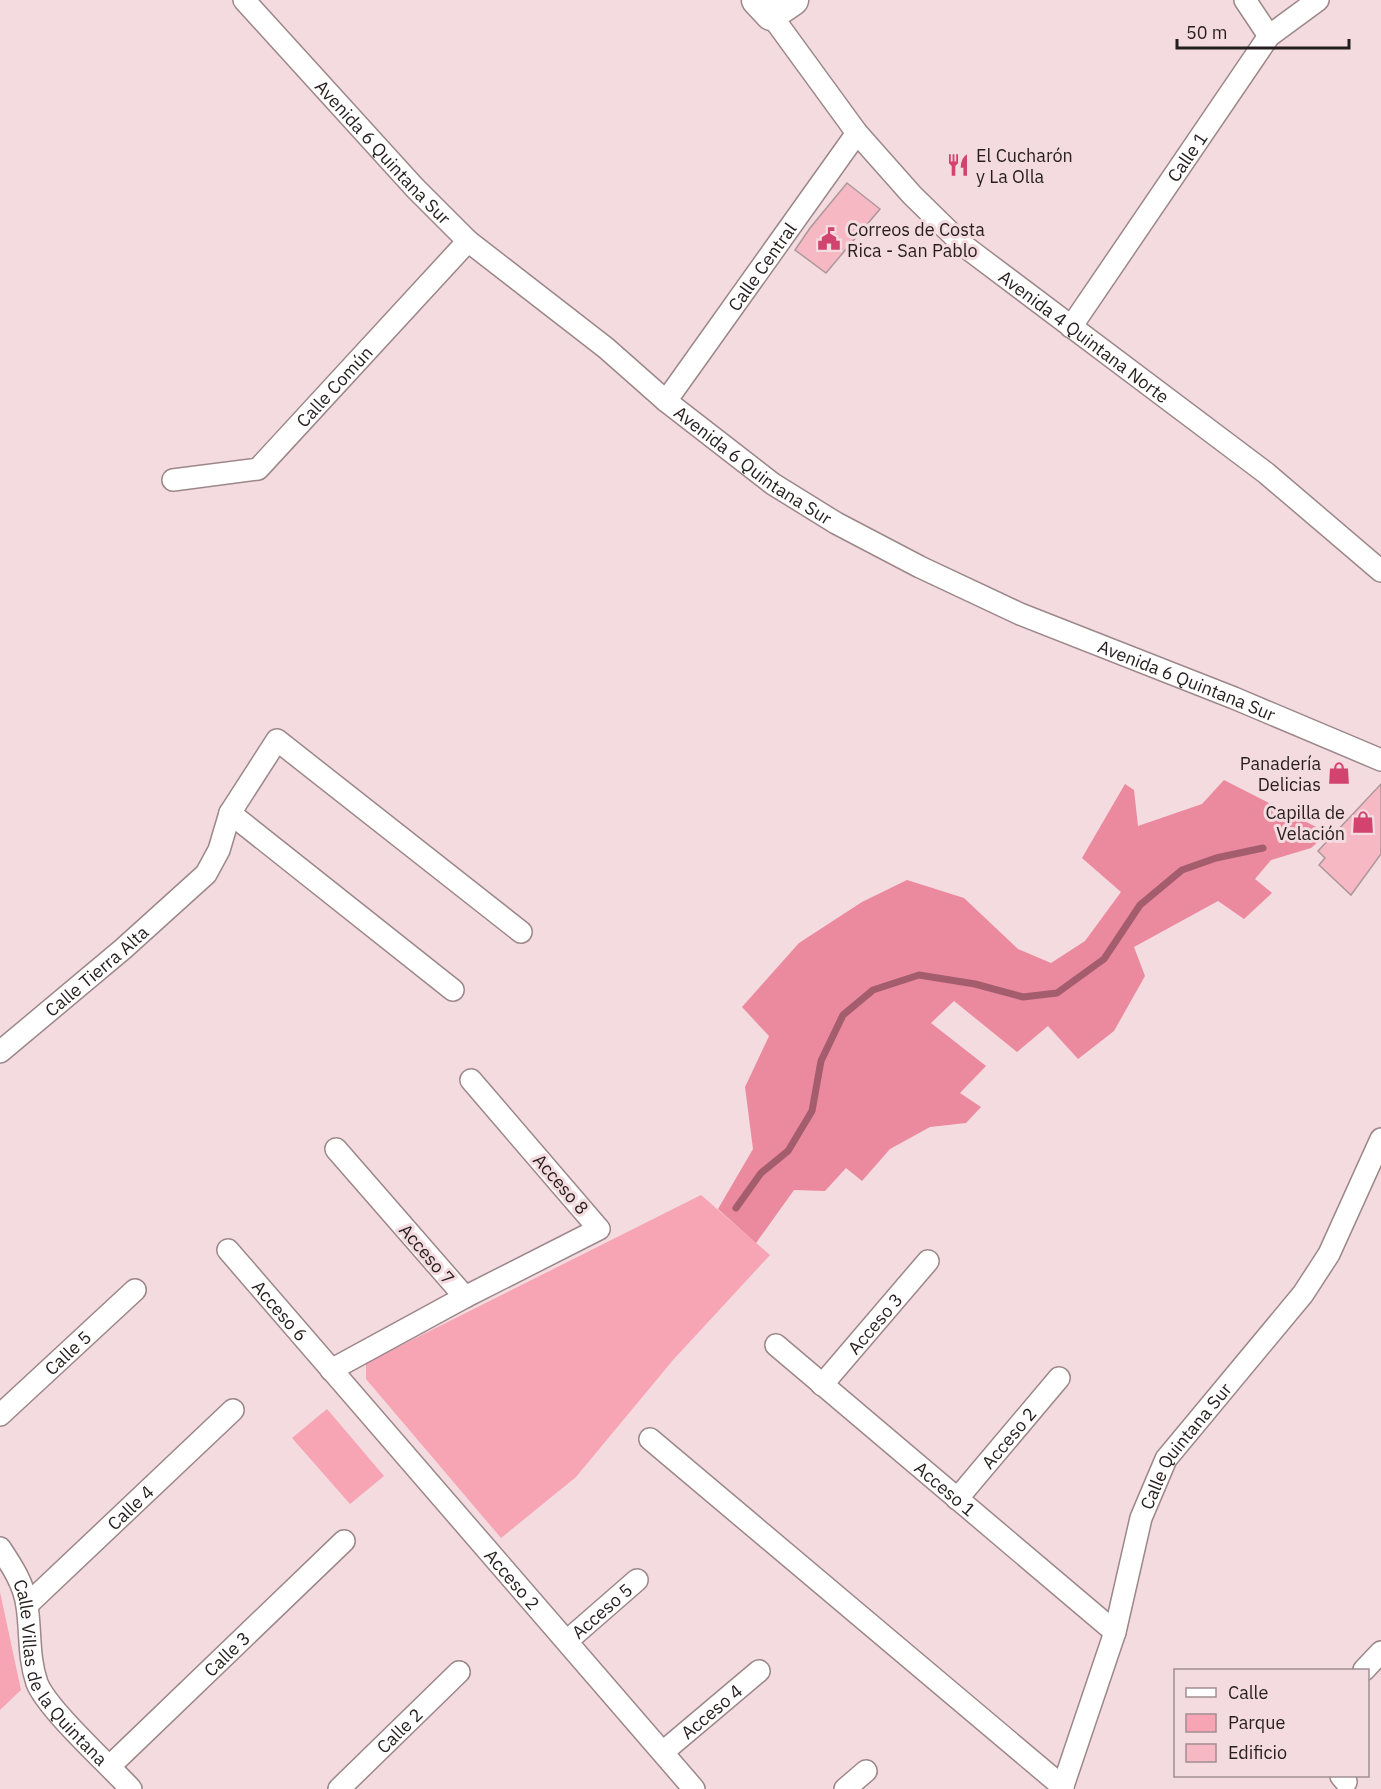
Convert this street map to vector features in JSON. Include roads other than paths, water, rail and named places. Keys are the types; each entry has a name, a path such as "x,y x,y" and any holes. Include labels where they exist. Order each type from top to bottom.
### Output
{"street":[{"name":"Avenida 6 Quintana Sur","path":"244,0 415,188 468,241 606,348 666,401 773,484 836,523 920,567 1020,614 1380,756"},
{"path":"1245,0 1269,36"},
{"name":"Calle 1","path":"1071,327 1269,36 1318,0"},
{"name":"Avenida 4 Quintana Norte","path":"774,5 857,133 912,195 963,245 1266,473 1381,572"},
{"name":"Calle Central","path":"666,401 857,133"},
{"name":"Calle Común","path":"173,480 258,469 468,241"},
{"name":"Calle Tierra Alta","path":"0,1052 193,889 206,874 219,850 230,813 277,740 521,932"},
{"path":"230,813 453,990"},
{"name":"Acceso 8","path":"465,1298 599,1229 471,1080"},
{"name":"Calle Quintana Sur","path":"1062,1788 1115,1632 1141,1518 1166,1459 1303,1294 1329,1254 1381,1139"},
{"name":"Acceso 7","path":"331,1370 465,1298 336,1149"},
{"name":"Acceso 6","path":"228,1250 331,1370"},
{"name":"Acceso 3","path":"822,1385 928,1261"},
{"name":"Calle 5","path":"0,1415 135,1290"},
{"name":"Acceso 1","path":"776,1345 1115,1632"},
{"name":"Acceso 2","path":"331,1370 694,1789"},
{"name":"Acceso 2","path":"957,1499 1059,1378"},
{"name":"Calle 4","path":"27,1605 233,1410"},
{"path":"650,1438 1062,1788"},
{"name":"Calle 3","path":"110,1766 344,1541"},
{"name":"Calle Villas de la Quintana","path":"0,1548 17,1573 27,1605 29,1651 38,1684 48,1701 131,1789"},
{"name":"Acceso 5","path":"567,1641 637,1580"},
{"path":"1366,1669 1381,1652"},
{"name":"Acceso 4","path":"663,1752 759,1671"},
{"name":"Calle 2","path":"339,1789 459,1672"},
{"path":"845,1789 866,1771"}],"waterway":[{"path":"736,1208 761,1173 788,1151 812,1111 821,1061 843,1015 873,990 919,975 975,984 1023,997 1057,993 1104,959 1140,905 1182,870 1216,858 1263,848"}],"place":[{"name":"El Cucharón y La Olla","path":"958,165"},
{"name":"Correos de Costa Rica - San Pablo","path":"829,239"},
{"name":"Panadería Delicias","path":"1339,773"},
{"name":"Capilla de Velación","path":"1363,822"}]}
